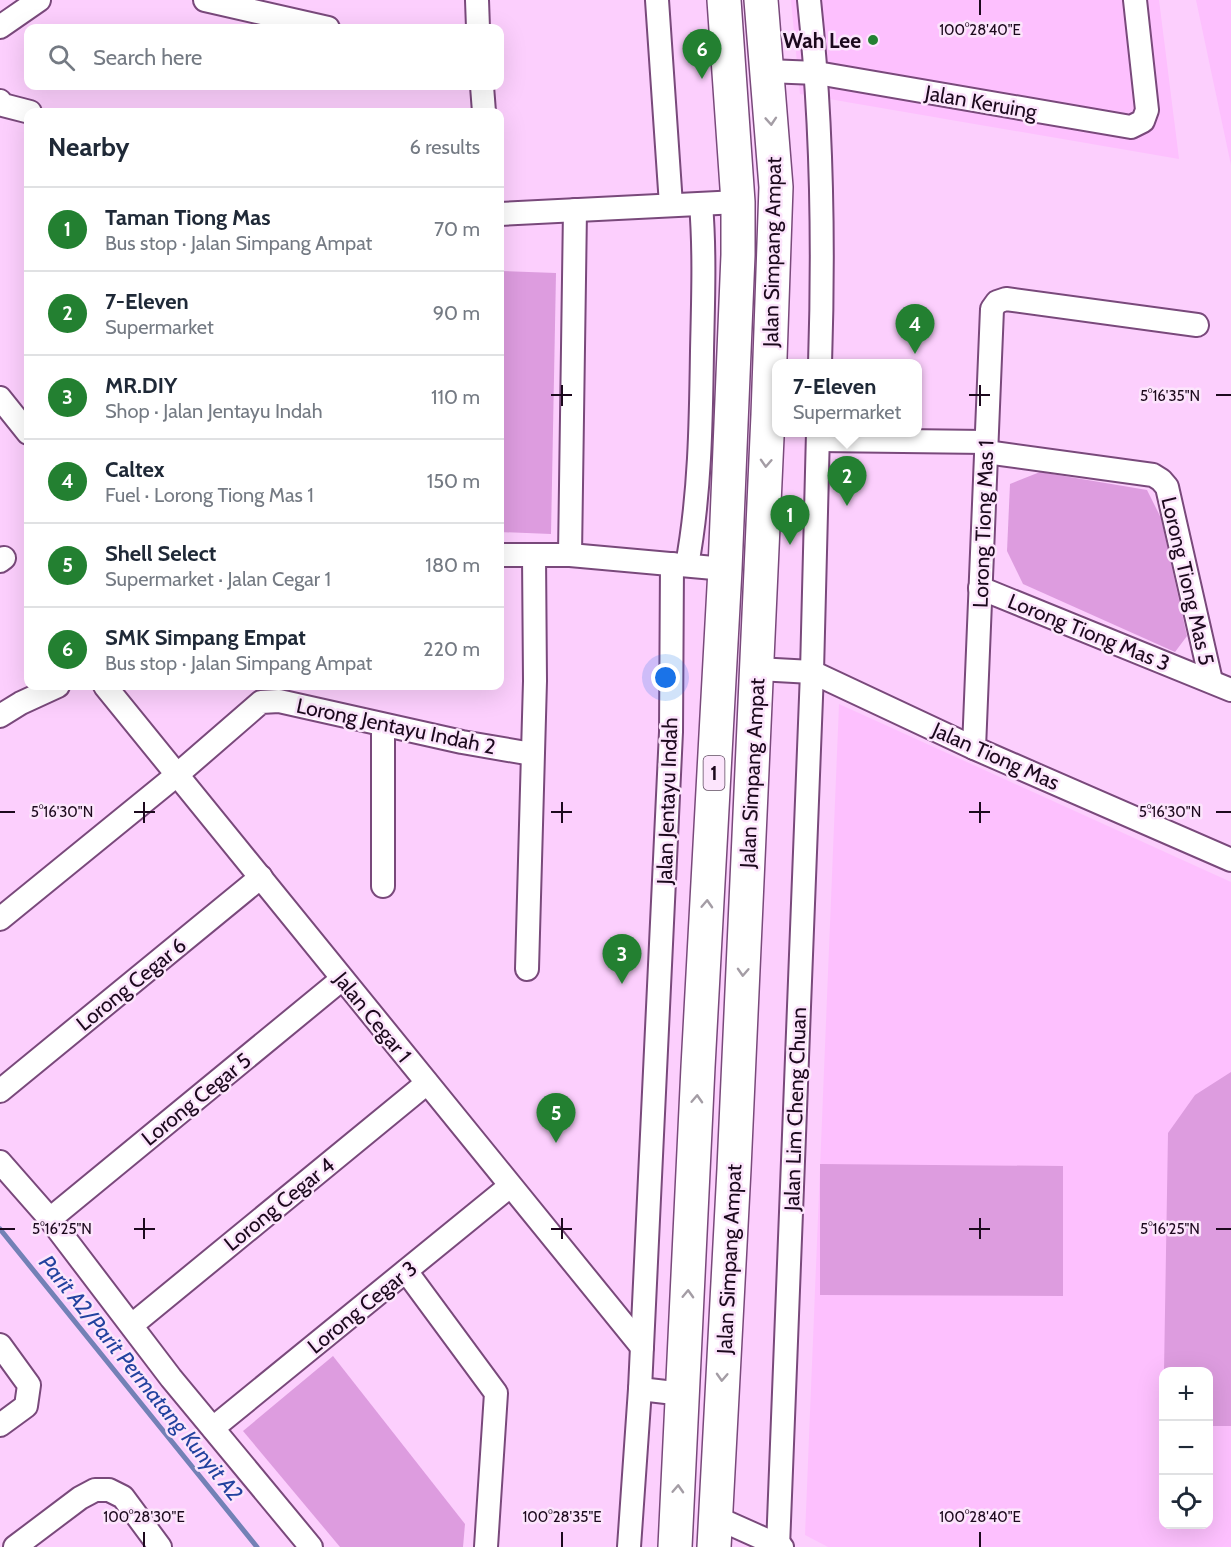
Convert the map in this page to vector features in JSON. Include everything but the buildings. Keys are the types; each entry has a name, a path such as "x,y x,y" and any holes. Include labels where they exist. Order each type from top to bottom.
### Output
{"highway":[{"name":"Jalan Simpang Ampat","path":"675,1547 725,569 738,255 738,202 724,0"},
{"name":"Jalan Simpang Ampat","path":"714,1532 734,1168 776,187 761,0"}],"street":[{"path":"0,27 39,0"},
{"path":"205,0 310,24"},
{"path":"477,0 478,24"},
{"path":"657,0 671,205"},
{"path":"809,0 817,73 822,291 820,359"},
{"name":"Jalan Keruing","path":"767,71 817,73 1131,127 1143,121 1147,110 1135,0"},
{"path":"482,90 484,108"},
{"path":"0,102 3,105 24,110"},
{"path":"504,214 738,202"},
{"name":"Jalan Jentayu Indah","path":"642,1347 680,565 694,527 702,392 704,240 701,204"},
{"path":"570,555 575,210"},
{"name":"Lorong Tiong Mas 1","path":"974,748 992,309 997,302 1006,299 1197,325"},
{"path":"0,398 24,428"},
{"name":"Jalan Lim Cheng Chuan","path":"779,1546 819,437"},
{"path":"834,437 986,447"},
{"name":"Lorong Tiong Mas 5","path":"986,447 1153,475 1161,480 1167,487 1221,686"},
{"path":"504,555 570,555 725,569"},
{"path":"527,969 535,681 534,555"},
{"name":"Lorong Tiong Mas 3","path":"980,588 1221,686"},
{"name":"Jalan Tiong Mas","path":"757,669 812,672 974,748 1231,860"},
{"path":"0,716 49,690"},
{"name":"Jalan Cegar 1","path":"108,690 642,1347"},
{"name":"Lorong Jentayu Indah 2","path":"178,774 261,702 279,701 383,725 532,754"},
{"path":"383,725 383,886"},
{"path":"0,919 178,774"},
{"name":"Lorong Cegar 6","path":"0,1090 261,877"},
{"name":"Lorong Cegar 5","path":"50,1219 342,979"},
{"name":"Lorong Cegar 4","path":"132,1325 427,1083"},
{"path":"0,1162 50,1219 171,1378 311,1547"},
{"name":"Lorong Cegar 3","path":"213,1428 510,1186"},
{"path":"406,1271 496,1393 486,1547"},
{"path":"0,1345 29,1385 26,1406 0,1425"},
{"path":"629,1547 642,1347"},
{"path":"640,1389 683,1394"},
{"path":"15,1547 80,1498 95,1490 109,1490 123,1497 160,1547"},
{"path":"714,1532 779,1546"}],"shaded area":[{"path":"791,0 1159,0 1179,159 800,94"},
{"path":"1196,0 1231,0 1231,165"},
{"path":"504,271 556,273 551,534 504,532"},
{"path":"1040,472 1147,490 1161,518 1187,636 1175,652 1023,584 1007,551 1010,484"},
{"path":"839,704 1231,882 1231,1547 828,1547 805,1535"},
{"path":"1231,1072 1231,1426 1213,1426 1213,1367 1164,1367 1168,1133 1195,1095"},
{"path":"820,1164 1063,1166 1063,1296 820,1295"},
{"path":"333,1356 465,1524 463,1547 340,1547 243,1431"}],"waterway":[{"name":"Parit A2/Parit Permatang Kunyit A2","path":"0,1229 257,1547"}],"place":[{"name":"Wah Lee","path":"873,40"},
{"name":"SMK Simpang Empat","path":"702,79"},
{"name":"Caltex","path":"915,354"},
{"name":"7-Eleven","path":"847,506"},
{"name":"Taman Tiong Mas","path":"790,545"},
{"name":"MR.DIY","path":"622,984"},
{"name":"Shell Select","path":"556,1143"}]}
